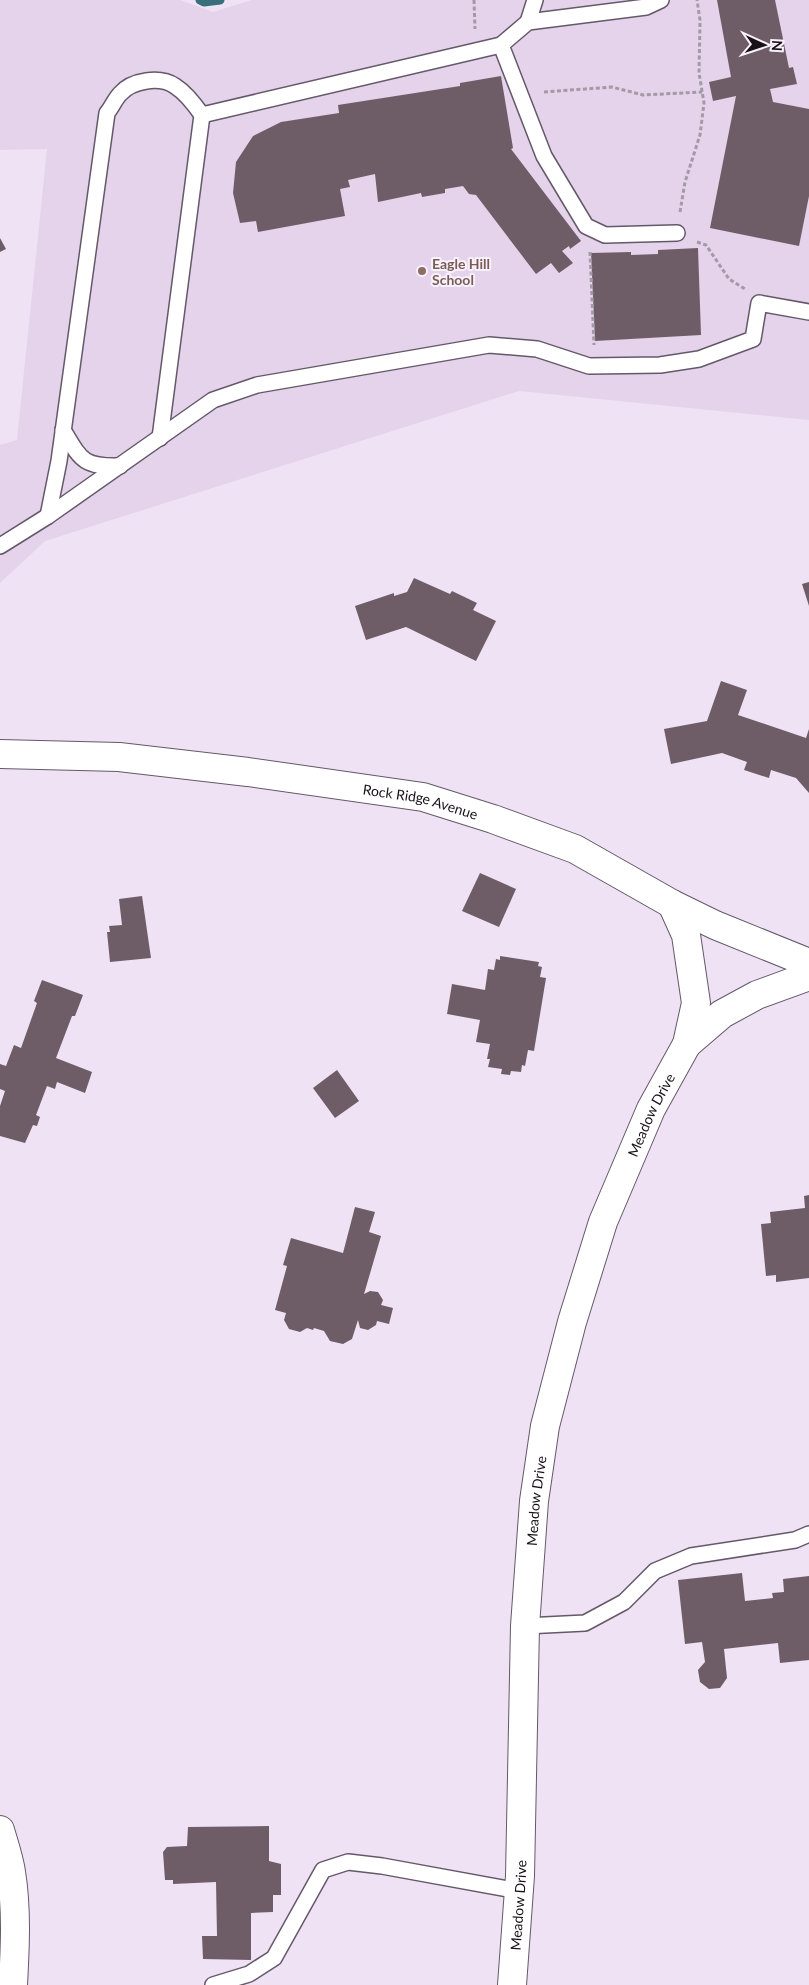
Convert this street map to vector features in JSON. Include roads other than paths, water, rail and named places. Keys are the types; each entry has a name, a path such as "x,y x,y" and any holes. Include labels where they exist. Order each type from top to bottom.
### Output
{"street":[{"name":"Rock Ridge Avenue","path":"0,754 119,756 423,797 492,819 575,849 672,904 715,925 809,963"},
{"name":"Meadow Drive","path":"516,1977 525,1626 534,1501 545,1426 572,1322 603,1222 651,1109 686,1044 696,1003 686,935 672,904"},
{"name":"Meadow Drive","path":"686,1044 722,1014 757,995 809,976"},
{"path":"0,1830 11,1871 14,1907 13,1985"}],"lane":[{"path":"202,116 501,45 528,22 535,0"},
{"path":"528,22 646,7 662,0"},
{"path":"501,45 544,156 586,226 605,235 677,233"},
{"path":"48,516 63,430 107,114 121,92 138,83 157,80 175,85 192,102 202,116 160,438"},
{"path":"0,546 48,516 213,400 256,385 489,345 537,349 595,366 660,365 699,358 753,338 760,303 809,312"},
{"path":"63,430 84,461 96,467 120,466"},
{"path":"525,1626 585,1623 624,1602 654,1571 691,1556 795,1540 809,1534"},
{"path":"213,1985 249,1974 274,1958 323,1870 348,1862 392,1868 519,1892"}],"waterway":[{"path":"200,0 204,2 220,0"}],"place":[{"name":"Eagle Hill School","path":"422,271"}]}
